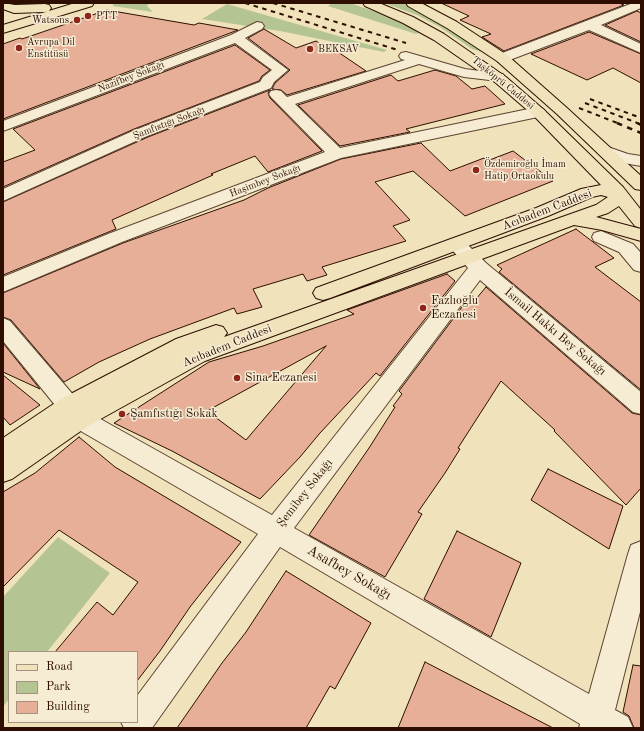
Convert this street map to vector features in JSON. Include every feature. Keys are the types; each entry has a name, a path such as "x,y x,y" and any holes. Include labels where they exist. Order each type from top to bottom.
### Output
{"main road":[{"path":"3,5 14,9 37,9 70,3"},
{"path":"3,29 88,3"},
{"name":"Taşköprü Caddesi","path":"369,3 408,20 439,37 498,77 538,112 617,191 641,222"},
{"name":"Taşköprü Caddesi","path":"412,3 452,25 502,58 639,181 617,191"},
{"name":"Acıbadem Caddesi","path":"3,451 75,412 197,356 571,220 611,204 617,199 617,191 601,190 587,193 468,257"},
{"path":"571,220 598,223 641,235"},
{"name":"Acıbadem Caddesi","path":"3,472 75,412"}],"street":[{"path":"502,58 641,4"},
{"path":"590,25 641,49"},
{"name":"Nazifbey Sokağı","path":"3,126 236,38 257,26"},
{"name":"Şamfıstığı Sokağı","path":"3,196 141,133 266,85 268,80 281,70 236,38"},
{"path":"286,102 411,59 464,73 498,77"},
{"path":"266,85 286,102 336,154"},
{"name":"Haşimbey Sokağı","path":"3,285 115,238 336,154 538,112"},
{"path":"605,151 624,158 641,161"},
{"path":"601,237 626,248 641,265"},
{"name":"İsmail Hakkı Bey Sokağı","path":"468,257 641,405"},
{"name":"Şemibey Sokağı","path":"138,721 276,531 468,257"},
{"path":"3,326 75,412"},
{"name":"Asafbey Sokağı","path":"75,412 89,425 276,531 604,724"},
{"path":"604,724 641,554"}],"green space":[{"path":"114,3 149,3 147,6 153,12 113,6"},
{"path":"332,3 350,3 396,19 420,32 416,34 328,6"},
{"path":"384,3 403,3 429,16 486,53 472,49 440,27 417,15"},
{"path":"227,4 387,50 384,52 280,31 202,19"},
{"path":"58,537 110,573 48,651 8,651 8,700 3,707 3,597"}],"building":[{"path":"441,3 619,3 624,5 504,51 482,37 491,34 460,20 469,16"},
{"path":"107,10 194,25 199,23 238,30 3,119 3,44"},
{"path":"637,11 641,13 641,42 605,25"},
{"path":"264,29 296,48 316,41 334,53 338,52 366,71 287,95 281,90 272,89 275,83 290,70 248,38"},
{"path":"589,32 641,54 641,83 613,68 587,80 531,54"},
{"path":"235,45 270,70 262,76 259,81 134,129 3,187 3,162 35,150 13,129"},
{"path":"435,70 456,76 472,89 485,86 505,104 406,129 410,132 340,146 298,105 391,75 398,81"},
{"path":"270,90 268,93 270,98 322,151 268,172 255,156 211,174 213,175 112,220 116,229 3,275 3,202 148,137"},
{"path":"421,143 450,171 484,158 487,161 513,151 553,181 465,216 413,171 375,182 410,220 393,226 406,241 322,267 327,275 307,281 303,274 253,289 262,307 237,314 234,308 150,339 99,362 64,382 11,320 3,317 3,293 123,243 244,200 268,188 341,159"},
{"path":"576,229 614,258 595,267 641,302 641,390 499,272 502,269 497,265"},
{"path":"447,274 455,281 380,376 376,373 260,499 172,451 114,423 209,362 263,346 354,314 347,310","holes":["326,346 246,440 207,411"]},
{"path":"486,287 632,413 641,415 641,488 626,505 554,431 555,430 501,381 458,448 460,449 445,473 418,512 422,514 385,577 309,535 369,448 395,407 393,406 402,394 399,391 471,295 476,299"},
{"path":"3,343 40,389 3,372"},
{"path":"3,375 40,405 10,425 3,417"},
{"path":"79,437 115,467 241,542 190,607 138,680 138,651 56,651 97,602 113,615 138,582 59,530 3,587 3,492 35,473"},
{"path":"548,469 623,506 609,549 531,500"},
{"path":"457,531 521,563 491,637 424,599"},
{"path":"286,571 371,623 335,689 330,686 306,728 177,728 222,663 246,632"},
{"path":"425,662 553,728 398,728"},
{"path":"633,665 641,666 641,728 634,728 629,716 623,712"}],"railway":[{"path":"245,3 398,50"},
{"path":"273,3 406,43"},
{"path":"590,99 641,118"},
{"path":"585,103 640,124"},
{"path":"579,108 620,124"},
{"path":"617,123 641,133"},
{"path":"637,123 641,125"}],"place":[{"name":"PTT","path":"88,16"},
{"name":"Watsons","path":"77,20"},
{"name":"Avrupa Dil Enstitüsü","path":"19,48"},
{"name":"BEKSAV","path":"310,49"},
{"name":"Özdemiroğlu İmam Hatip Ortaokulu","path":"476,170"},
{"name":"Fazlıoğlu Eczanesi","path":"423,308"},
{"name":"Sina Eczanesi","path":"237,378"},
{"name":"Şamfıstığı Sokak","path":"122,414"}]}
